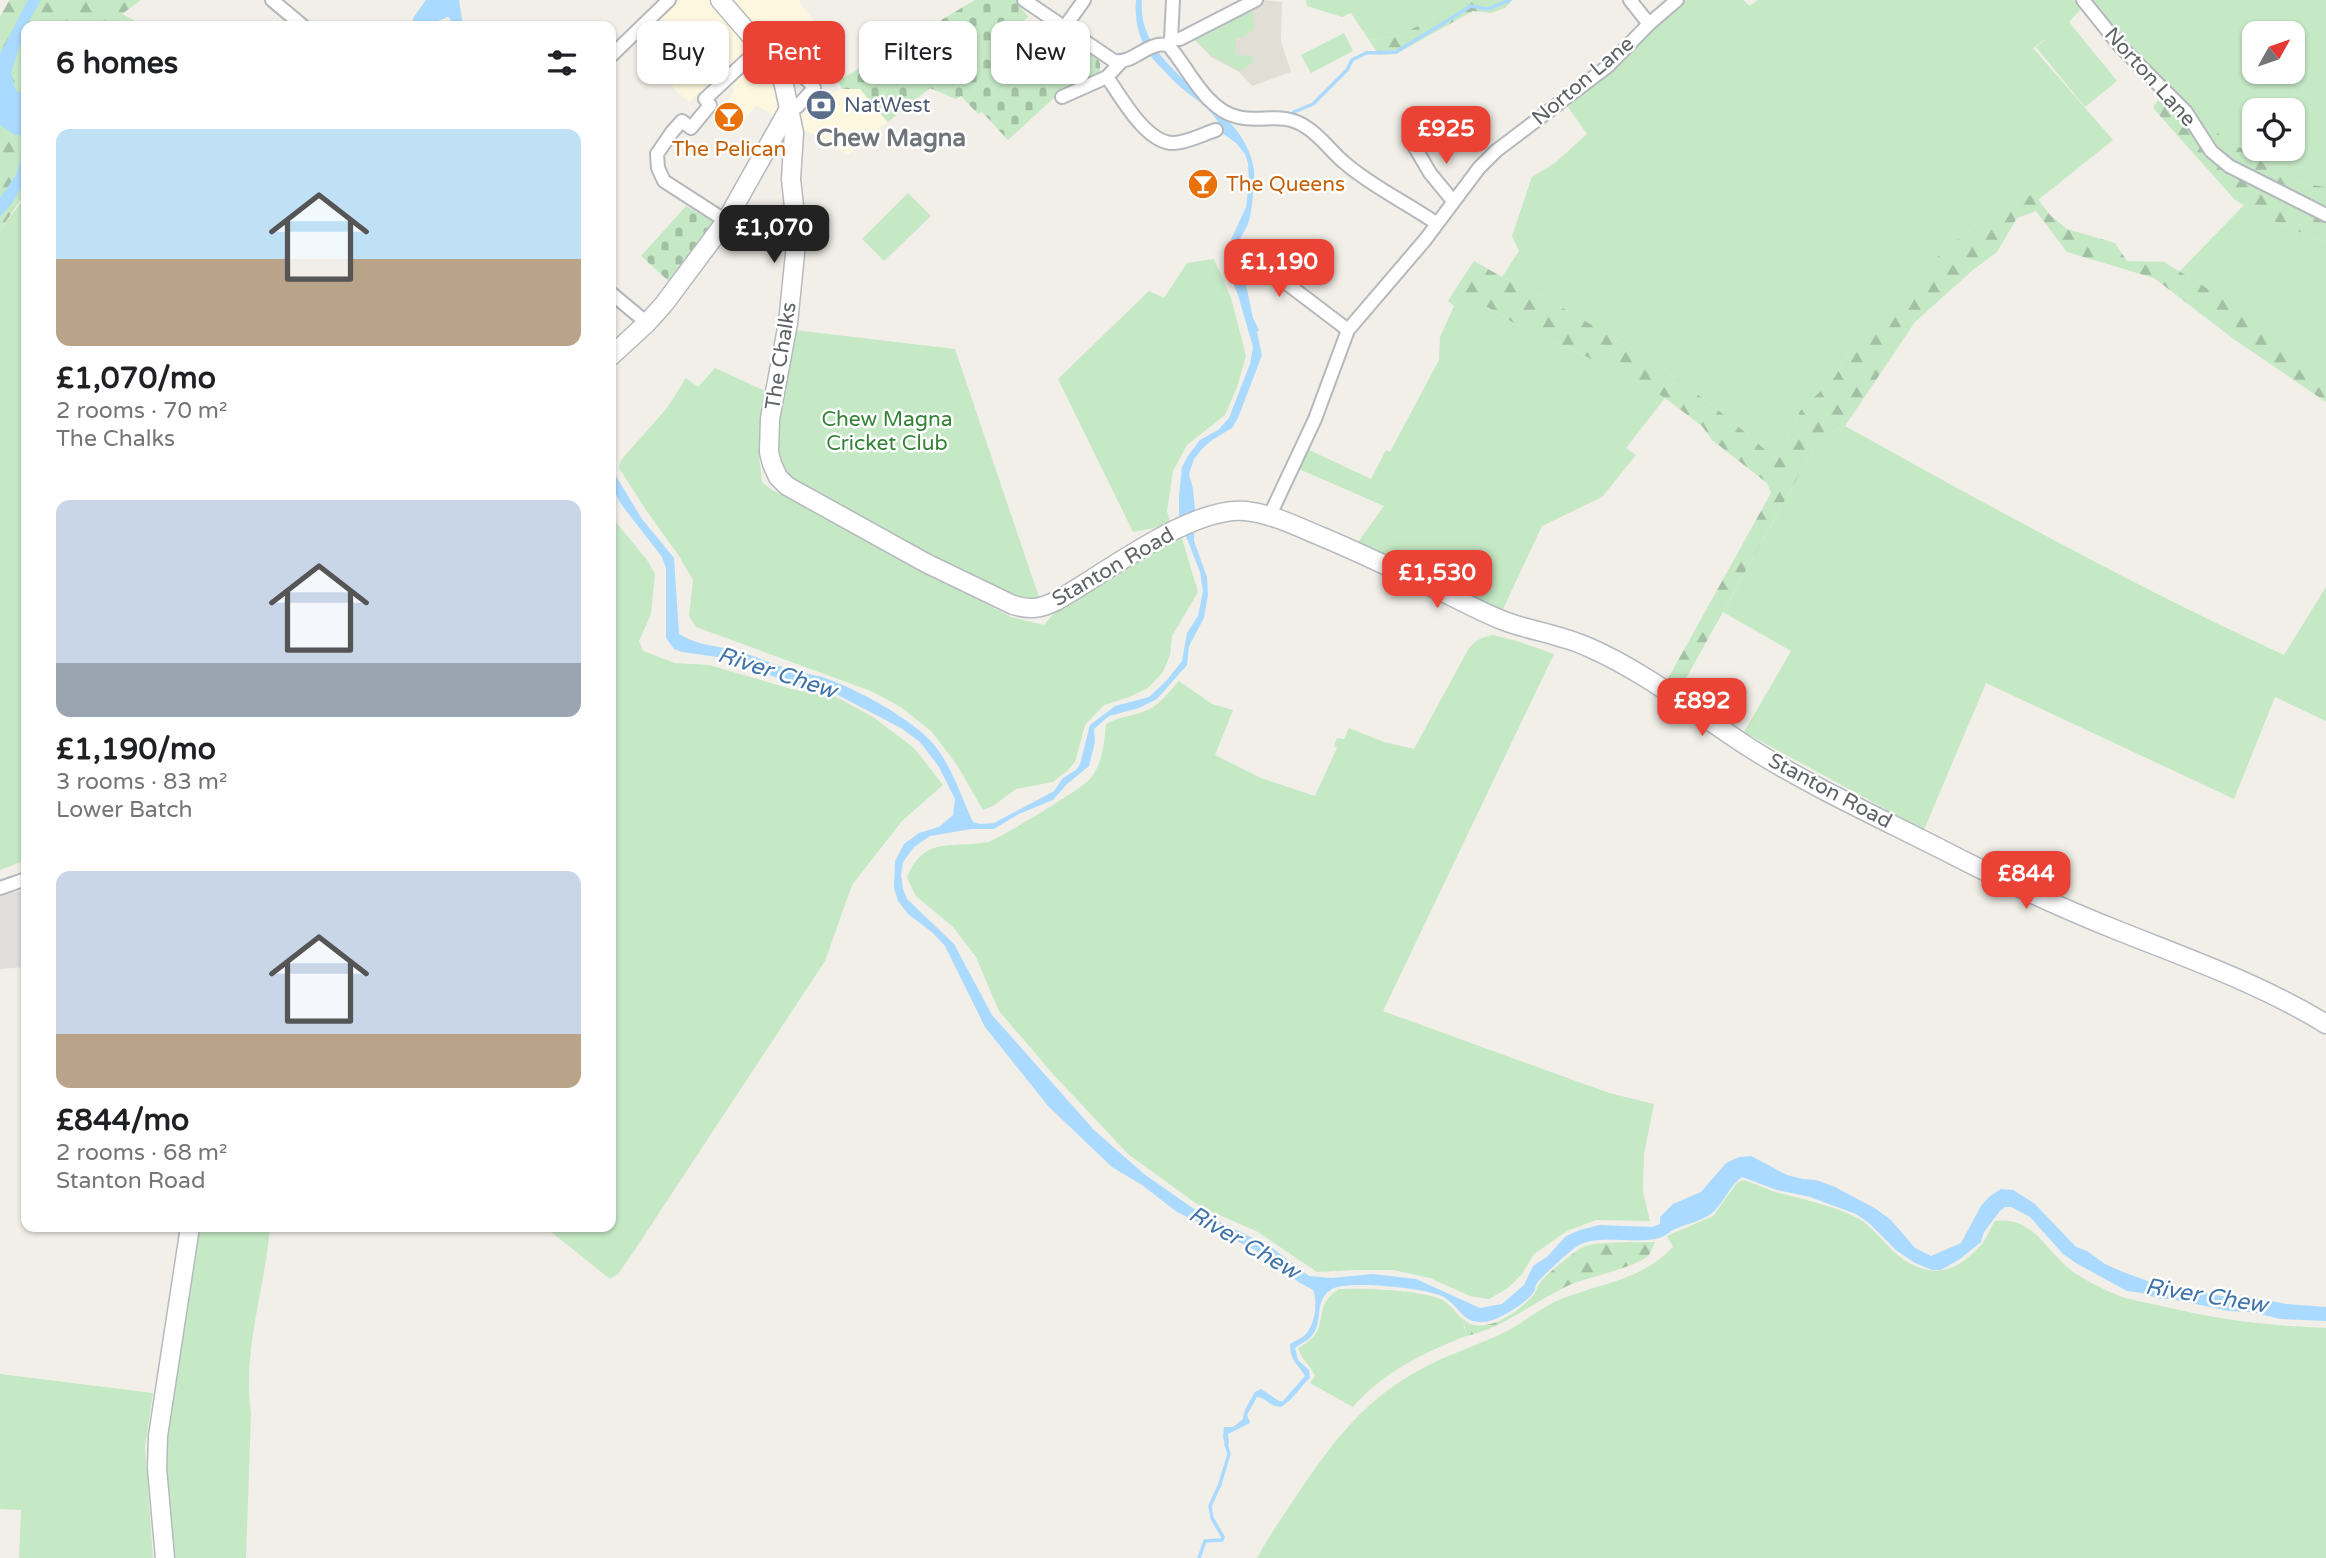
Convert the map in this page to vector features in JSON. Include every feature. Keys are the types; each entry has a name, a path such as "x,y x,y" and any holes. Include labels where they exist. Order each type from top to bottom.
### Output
{"main road":[{"name":"The Chalks","path":"720,0 743,25"},
{"name":"The Chalks","path":"778,477 769,452 770,419 788,323 797,234 791,179 793,133 782,84"},
{"path":"616,351 647,323 681,283 726,221 789,110"},
{"name":"Stanton Road","path":"778,477 798,493 926,563 1013,606 1028,610 1042,608 1056,601 1136,550 1217,514 1242,510 1270,515 1359,552 1510,623 1558,635 1590,647 1672,695 1753,750 1819,787 2061,906 2224,972 2326,1024"},
{"path":"165,1558 157,1468 158,1436 189,1232"}],"street":[{"path":"272,0 297,21"},
{"path":"616,51 669,0"},
{"path":"1024,0 1054,21"},
{"path":"1069,21 1084,0"},
{"path":"1159,45 1173,0"},
{"path":"1062,97 1107,77 1121,62 1159,45 1180,40 1256,0"},
{"path":"1630,0 1649,24"},
{"name":"Norton Lane","path":"1270,515 1315,419 1348,330 1425,240 1479,168 1496,151 1608,66 1677,0"},
{"name":"Norton Lane","path":"2083,0 2120,46 2186,112 2211,151 2220,159 2326,215"},
{"path":"1090,45 1114,61 1121,62"},
{"path":"1159,45 1214,103 1230,114 1244,118 1287,118 1300,123 1363,177 1436,223"},
{"path":"726,221 664,181 658,167 657,154 682,121 691,128 710,105 705,99 743,64"},
{"path":"1107,77 1139,122 1156,138 1172,143 1216,130"},
{"path":"789,110 797,107 814,88 810,84"},
{"path":"1420,132 1413,144 1430,173 1453,201"},
{"path":"1289,253 1273,273 1348,330"},
{"path":"616,297 647,323"},
{"path":"0,888 21,881"}],"shaded area":[{"path":"674,0 712,0 743,38 743,84 776,84 779,94 775,117 756,105 734,133 713,113 734,91 729,83 729,21 654,21"},
{"path":"731,0 800,0 814,21 751,21"},
{"path":"1262,0 1282,2 1281,42 1291,72 1252,86 1239,72 1211,57 1192,37"},
{"path":"674,84 709,84 689,102 672,87"},
{"path":"843,89 860,89 887,122 848,155 798,126 799,116 821,97"},
{"path":"21,891 21,967 0,969 0,895"}],"green space":[{"path":"9,0 141,0 122,14 135,21 21,21 21,199 0,230 0,17"},
{"path":"975,0 1019,0 1024,3 1020,6 1028,17 1025,21 991,21 991,84 1075,84 1061,91 1008,140 982,112 978,114 961,96 956,99 930,88 888,122 860,89 842,89 840,84 845,84 845,77 859,69 859,84 977,84 977,21 939,21"},
{"path":"1306,0 1466,0 1399,36 1369,40 1351,13 1342,17 1307,6"},
{"path":"1466,0 1512,0 1505,8 1491,13 1473,11 1396,54 1379,55 1369,40 1399,36"},
{"path":"1686,0 1743,0 1750,6 1758,0 2074,0 2080,10 2069,22 2117,81 2085,107 2036,47 2050,36 2033,48 2113,140 2038,200 2034,194 1993,210 1929,264 1907,291 1851,347 1835,377 1800,411 1777,460 1660,365 1541,295 1502,277 1519,251 1512,236 1532,177 1555,163 1587,134 1568,107 1615,67 1654,26"},
{"path":"2088,0 2326,0 2326,187 2293,182 2260,161 2305,161 2305,98 2242,98 2242,150 2194,119 2124,44"},
{"path":"1253,6 1254,29 1244,37 1236,38 1235,55 1253,56 1253,62 1240,71 1212,56 1192,37"},
{"path":"1344,33 1353,51 1311,73 1301,55"},
{"path":"1090,50 1100,63 1100,71 1090,78"},
{"path":"2160,96 2242,149 2242,161 2261,161 2293,182 2326,187 2326,243 2262,216 2235,200 2153,108"},
{"path":"908,193 931,216 884,261 862,239"},
{"path":"2034,194 2050,215 2067,229 2115,243 2127,261 2164,262 2199,283 2326,372 2326,402 2235,340 2154,278 2067,252 2036,211 2017,218 1997,252 1915,322 1845,426 1820,437 1679,691 1665,684 1771,493 1767,483 1712,440 1702,426 1665,398 1620,372 1517,325 1456,288 1474,261 1541,295 1660,365 1777,460 1800,411 1835,377 1851,347 1907,291 1929,264 1993,210"},
{"path":"21,203 21,862 0,870 0,230"},
{"path":"2244,205 2262,216 2326,243 2326,372 2180,271"},
{"path":"686,206 715,223 673,285 641,256"},
{"path":"1214,259 1231,298 1246,356 1237,387 1225,415 1187,445 1173,471 1167,511 1171,525 1133,532 1058,379 1149,291 1164,298 1187,263"},
{"path":"1456,288 1517,325 1620,372 1665,398 1626,448 1636,455 1602,497 1542,526 1502,611 1356,545 1384,506 1299,469 1307,449 1371,479 1386,450 1390,452 1439,360 1440,337 1454,306 1448,301"},
{"name":"Chew Magna Cricket Club","path":"794,330 955,349 1040,600 1013,601 784,478 775,462 776,427"},
{"path":"715,368 767,392 759,454 762,482 772,490 1011,617 1044,625 1055,612 1181,535 1198,592 1172,636 1170,655 1163,672 1148,688 1104,705 1085,725 1075,762 1053,782 1016,789 983,810 957,765 932,732 901,707 871,691 696,627 689,616 693,580 619,468 621,460 667,408 686,378 698,387"},
{"path":"1845,426 2117,573 2284,655 2326,587 2326,721 2275,697 2234,799 1986,683 1924,830 1744,732 1791,651 1723,612 1820,437"},
{"path":"616,522 655,574 651,614 639,641 643,651 675,663 709,665 791,689 836,697 873,717 914,748 943,785 902,821 852,885 825,961 634,1251 618,1274 610,1279 551,1232 616,1232"},
{"path":"1493,635 1554,654 1383,1011 1609,1093 1654,1104 1644,1154 1643,1192 1650,1221 1596,1220 1567,1231 1534,1254 1522,1274 1508,1288 1489,1299 1470,1296 1430,1278 1393,1270 1317,1272 1258,1232 1201,1207 1128,1154 1053,1074 999,1011 976,957 953,927 916,896 907,878 914,864 930,850 988,842 1083,785 1094,774 1100,761 1106,724 1150,709 1179,681 1212,704 1233,710 1215,755 1261,778 1315,796 1337,748 1334,746 1337,738 1344,739 1349,728 1384,742 1414,749 1469,648 1479,639"},
{"path":"1743,1180 1850,1214 1869,1226 1894,1252 1917,1267 1940,1270 1961,1263 1982,1244 1995,1221 2008,1221 2029,1229 2076,1274 2123,1297 2226,1319 2326,1328 2326,1558 1257,1558 1324,1456 1353,1422 1386,1392 1405,1378 1509,1330 1553,1303 1619,1280 1647,1267 1673,1247 1667,1236 1713,1216 1737,1183"},
{"path":"195,1232 269,1232 249,1366 251,1413 246,1558 173,1558 162,1465"},
{"path":"1655,1242 1649,1255 1642,1260 1572,1284 1480,1332 1466,1336 1465,1327 1453,1310 1470,1324 1487,1325 1496,1322 1512,1314 1532,1297 1547,1275 1581,1248 1606,1243"},
{"path":"1339,1289 1403,1291 1438,1298 1457,1314 1466,1336 1405,1364 1378,1383 1353,1407 1310,1383 1315,1376 1298,1348 1316,1334 1325,1304"},
{"path":"0,1374 153,1393 145,1447 153,1558 19,1558 21,1510 0,1509"}],"water":[{"path":"28,0 41,0 29,21 21,21 21,42 11,73 16,91 21,92 21,135 15,135 0,125 0,54"},
{"path":"426,0 459,0 462,21 451,21 447,17 438,21 413,21"},
{"name":"River Chew","path":"1136,0 1142,0 1144,26 1155,48 1172,68 1232,125 1247,146 1254,170 1248,224 1232,258 1246,285 1253,318 1259,330 1257,332 1262,355 1232,428 1202,449 1194,459 1189,474 1195,511 1194,541 1207,577 1208,594 1204,618 1189,646 1187,665 1157,699 1139,708 1109,716 1094,729 1095,742 1089,766 1053,800 1019,814 994,829 971,829 930,836 914,847 903,862 901,875 907,899 954,944 992,1015 1094,1130 1144,1174 1194,1209 1271,1247 1309,1276 1332,1278 1372,1274 1416,1279 1480,1308 1502,1304 1524,1285 1533,1266 1547,1257 1566,1236 1599,1225 1652,1227 1660,1224 1660,1217 1673,1204 1701,1192 1726,1163 1739,1157 1751,1156 1787,1175 1816,1180 1835,1187 1876,1209 1891,1220 1915,1248 1931,1256 1961,1243 1981,1206 1989,1197 2001,1189 2013,1190 2035,1204 2076,1247 2123,1272 2159,1285 2233,1298 2248,1296 2286,1304 2326,1307 2326,1321 2280,1319 2127,1291 2063,1254 2030,1217 2011,1207 2000,1211 1984,1232 1981,1242 1960,1259 1941,1270 1932,1270 1897,1251 1856,1214 1742,1177 1712,1213 1661,1237 1649,1240 1594,1241 1576,1247 1539,1280 1525,1301 1494,1320 1473,1321 1442,1296 1419,1290 1369,1285 1332,1289 1323,1298 1313,1334 1295,1348 1298,1360 1309,1370 1310,1378 1281,1407 1257,1397 1247,1415 1250,1423 1228,1434 1229,1444 1226,1446 1223,1438 1224,1427 1233,1427 1243,1419 1255,1392 1261,1389 1283,1401 1305,1376 1293,1358 1290,1344 1305,1335 1311,1326 1315,1307 1313,1290 1255,1250 1177,1212 1142,1185 1112,1167 1048,1106 985,1027 945,946 908,914 898,901 894,888 895,861 904,844 919,833 939,827 953,815 955,799 939,767 920,742 901,728 830,691 799,687 731,659 674,649 666,638 666,568 662,557 616,494 616,476 642,519 674,558 679,634 701,643 822,677 866,696 899,715 926,736 942,755 973,822 994,823 1054,791 1063,778 1080,764 1090,725 1115,706 1149,697 1182,661 1187,633 1198,616 1203,591 1200,572 1179,518 1182,467 1200,440 1218,430 1229,418 1250,364 1253,347 1224,255 1246,207 1249,183 1245,154 1221,132 1220,125 1211,112 1178,85 1148,53 1138,28"},
{"path":"21,157 21,187 0,217 0,198 17,173"}],"waterway":[{"path":"1294,112 1313,104 1347,70 1352,60 1366,53 1396,52 1471,6 1488,9 1510,0"},
{"path":"1199,1558 1205,1541 1222,1540 1223,1537 1212,1518 1210,1506 1229,1454 1226,1444"}],"place":[{"name":"NatWest","path":"821,105"},
{"name":"The Pelican","path":"729,117"},
{"name":"The Queens","path":"1203,184"}],"district":[{"name":"Chew Magna","path":"891,138"}]}
